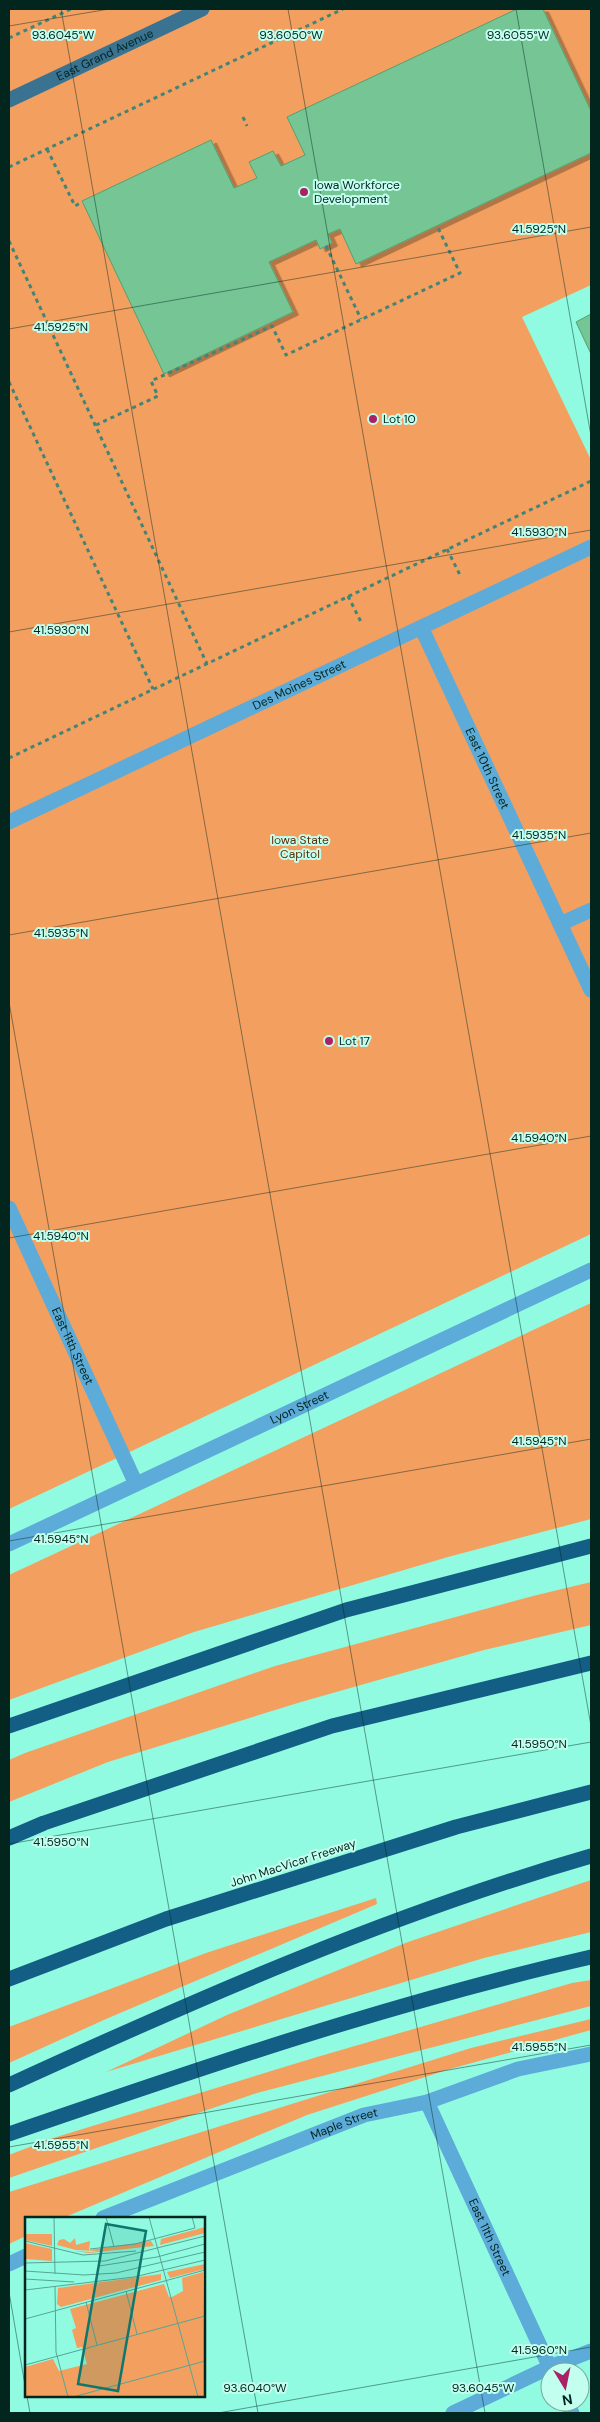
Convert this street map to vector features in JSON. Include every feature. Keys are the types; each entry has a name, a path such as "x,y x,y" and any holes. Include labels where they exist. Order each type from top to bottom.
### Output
{"highway":[{"path":"9,1726 346,1610 591,1548"},
{"path":"9,1838 44,1824 332,1726 591,1662"},
{"name":"John MacVicar Freeway","path":"9,1979 194,1910 456,1827 591,1792"},
{"path":"9,2085 176,2009 339,1940 529,1874 591,1856"},
{"path":"9,2134 203,2067 418,2001 591,1957"}],"main road":[{"name":"East Grand Avenue","path":"9,100 202,9"}],"street":[{"name":"Des Moines Street","path":"9,822 422,629 591,547"},
{"name":"East 10th Street","path":"422,629 591,990"},
{"path":"560,924 591,910"},
{"name":"East 11th Street","path":"9,1208 136,1484"},
{"name":"Lyon Street","path":"9,1544 591,1270"},
{"name":"Maple Street","path":"106,2217 364,2115 427,2102 518,2069 591,2054"},
{"name":"East 11th Street","path":"427,2102 547,2362"},
{"path":"9,2264 25,2256"},
{"path":"568,2362 591,2351"},
{"path":"453,2413 540,2375"}],"path":[{"path":"9,38 70,9"},
{"path":"9,166 343,9"},
{"path":"243,117 247,126"},
{"path":"47,149 75,206 82,202"},
{"path":"96,426 158,396 151,381 272,326 286,355 460,273 437,226"},
{"path":"9,241 206,664"},
{"path":"326,246 361,319"},
{"path":"9,382 153,689"},
{"path":"9,758 591,481"},
{"path":"447,548 461,578"},
{"path":"348,596 362,624"}],"green space":[{"name":"Iowa State Capitol","path":"9,9 591,9 591,285 522,317 591,460 591,1234 9,1509"},
{"path":"591,1303 591,1519 448,1557 194,1632 9,1700 9,1575"},
{"path":"591,1582 591,1625 484,1650 301,1702 108,1762 9,1802 9,1760 25,1753 275,1666"},
{"path":"591,1880 591,1932 484,1958 106,2072 227,2015 408,1942"},
{"path":"376,1898 377,1904 106,2019 9,2063 9,2027 206,1953"},
{"path":"591,1980 591,2006 257,2093 9,2178 9,2155 50,2139 317,2057 572,1983"},
{"path":"591,2019 591,2030 450,2069 307,2115 65,2217 25,2217 25,2236 9,2244 9,2192 471,2048"}],"building":[{"name":"Iowa Workforce Development","path":"517,9 543,9 591,111 591,153 356,264 340,229 328,234 332,243 320,249 316,240 269,262 293,312 164,374 82,201 211,140 234,188 257,178 249,162 273,151 281,166 305,155 287,117"},
{"path":"591,314 591,354 576,322"}],"place":[{"name":"Iowa Workforce Development","path":"304,192"},
{"name":"Lot 10","path":"373,419"},
{"name":"Lot 17","path":"329,1041"}]}
